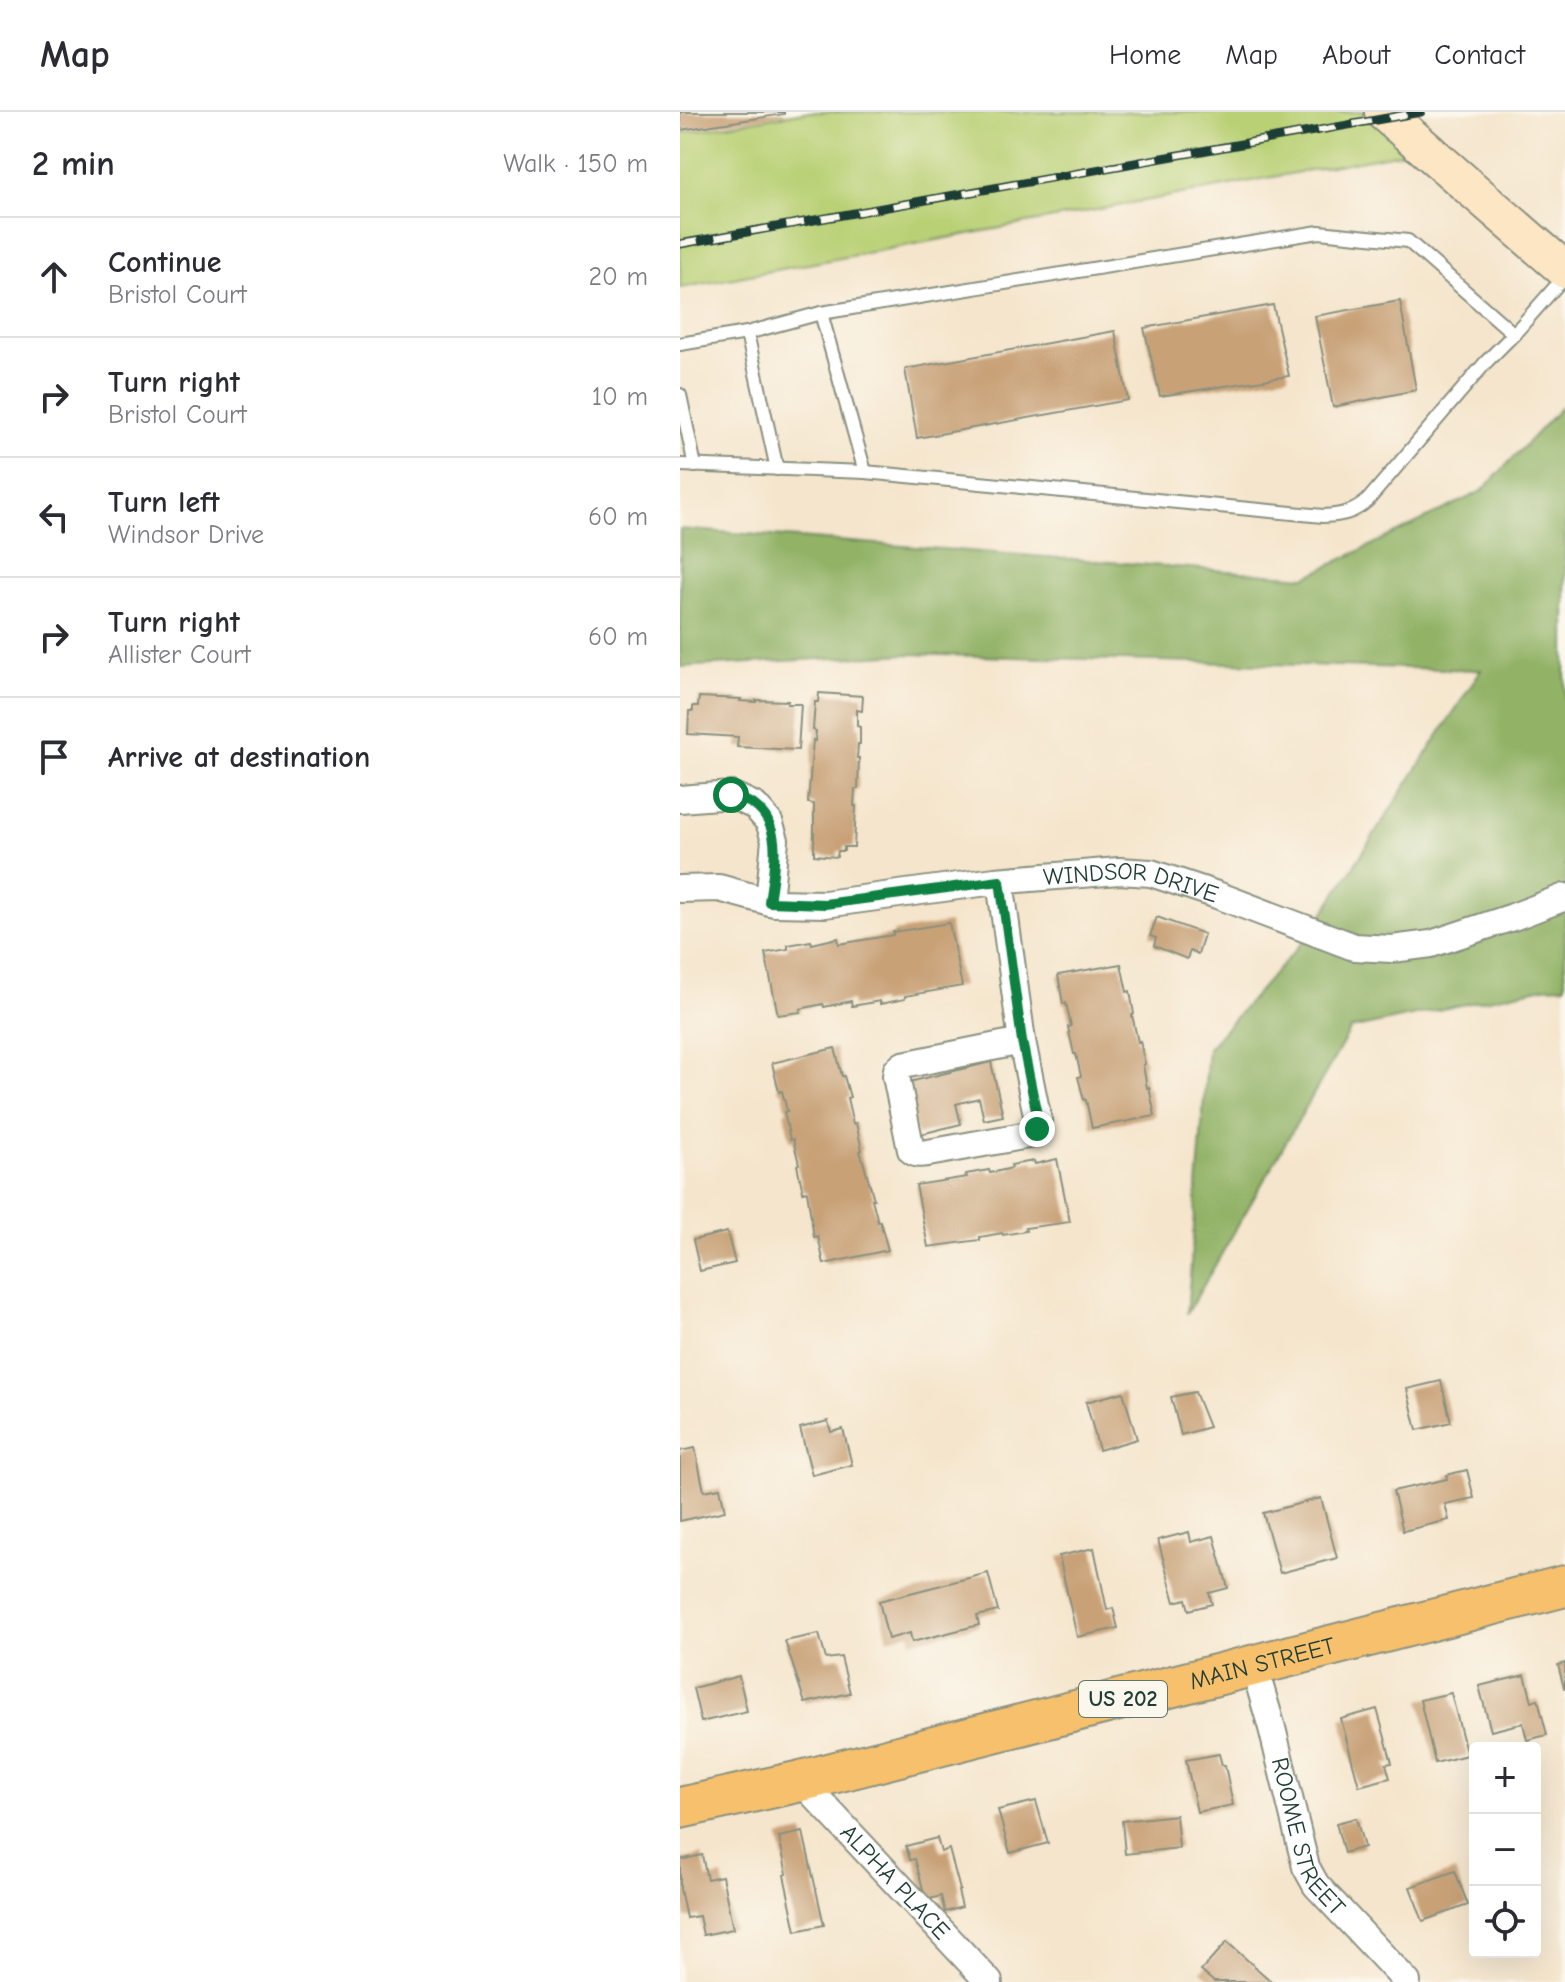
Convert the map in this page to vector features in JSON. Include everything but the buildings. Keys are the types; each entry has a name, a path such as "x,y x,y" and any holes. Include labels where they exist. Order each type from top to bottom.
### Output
{"main road":[{"name":"MAIN STREET","path":"680,1808 801,1781 1565,1586"}],"street":[{"path":"1383,112 1563,267"},
{"path":"680,799 731,795 755,806 769,822 775,840 769,902"},
{"name":"WINDSOR DRIVE","path":"680,889 719,888 769,902 825,904 1000,881 1119,871 1151,873 1354,947 1392,949 1431,944 1565,897"},
{"path":"1000,881 1037,1129 1034,1134 928,1153 911,1150 897,1070 903,1065 1022,1041"},
{"name":"ROOME STREET","path":"1254,1666 1306,1867 1316,1885 1407,1982"},
{"name":"ALPHA PLACE","path":"801,1781 989,1982"}],"lane":[{"path":"680,344 747,333 821,313 1319,232 1408,241 1514,334"},
{"path":"680,465 865,472 1323,516 1346,515 1368,500 1486,362 1514,334 1563,267"},
{"path":"821,313 865,472"},
{"path":"747,333 777,469"},
{"path":"680,395 695,466"}],"green space":[{"path":"805,112 1388,112 1428,148 680,288 680,133"},
{"path":"1565,403 1565,986 1544,987 1351,1029 1187,1314 1208,1048 1309,935 1481,670 907,654 680,667 680,529 1306,577 1482,491"}],"railway":[{"path":"680,244 1421,112"}],"route":[{"path":"731,795 755,806 769,822 775,840 769,902 825,904 1000,881 1022,1041 1039,1125 1037,1129"}]}
